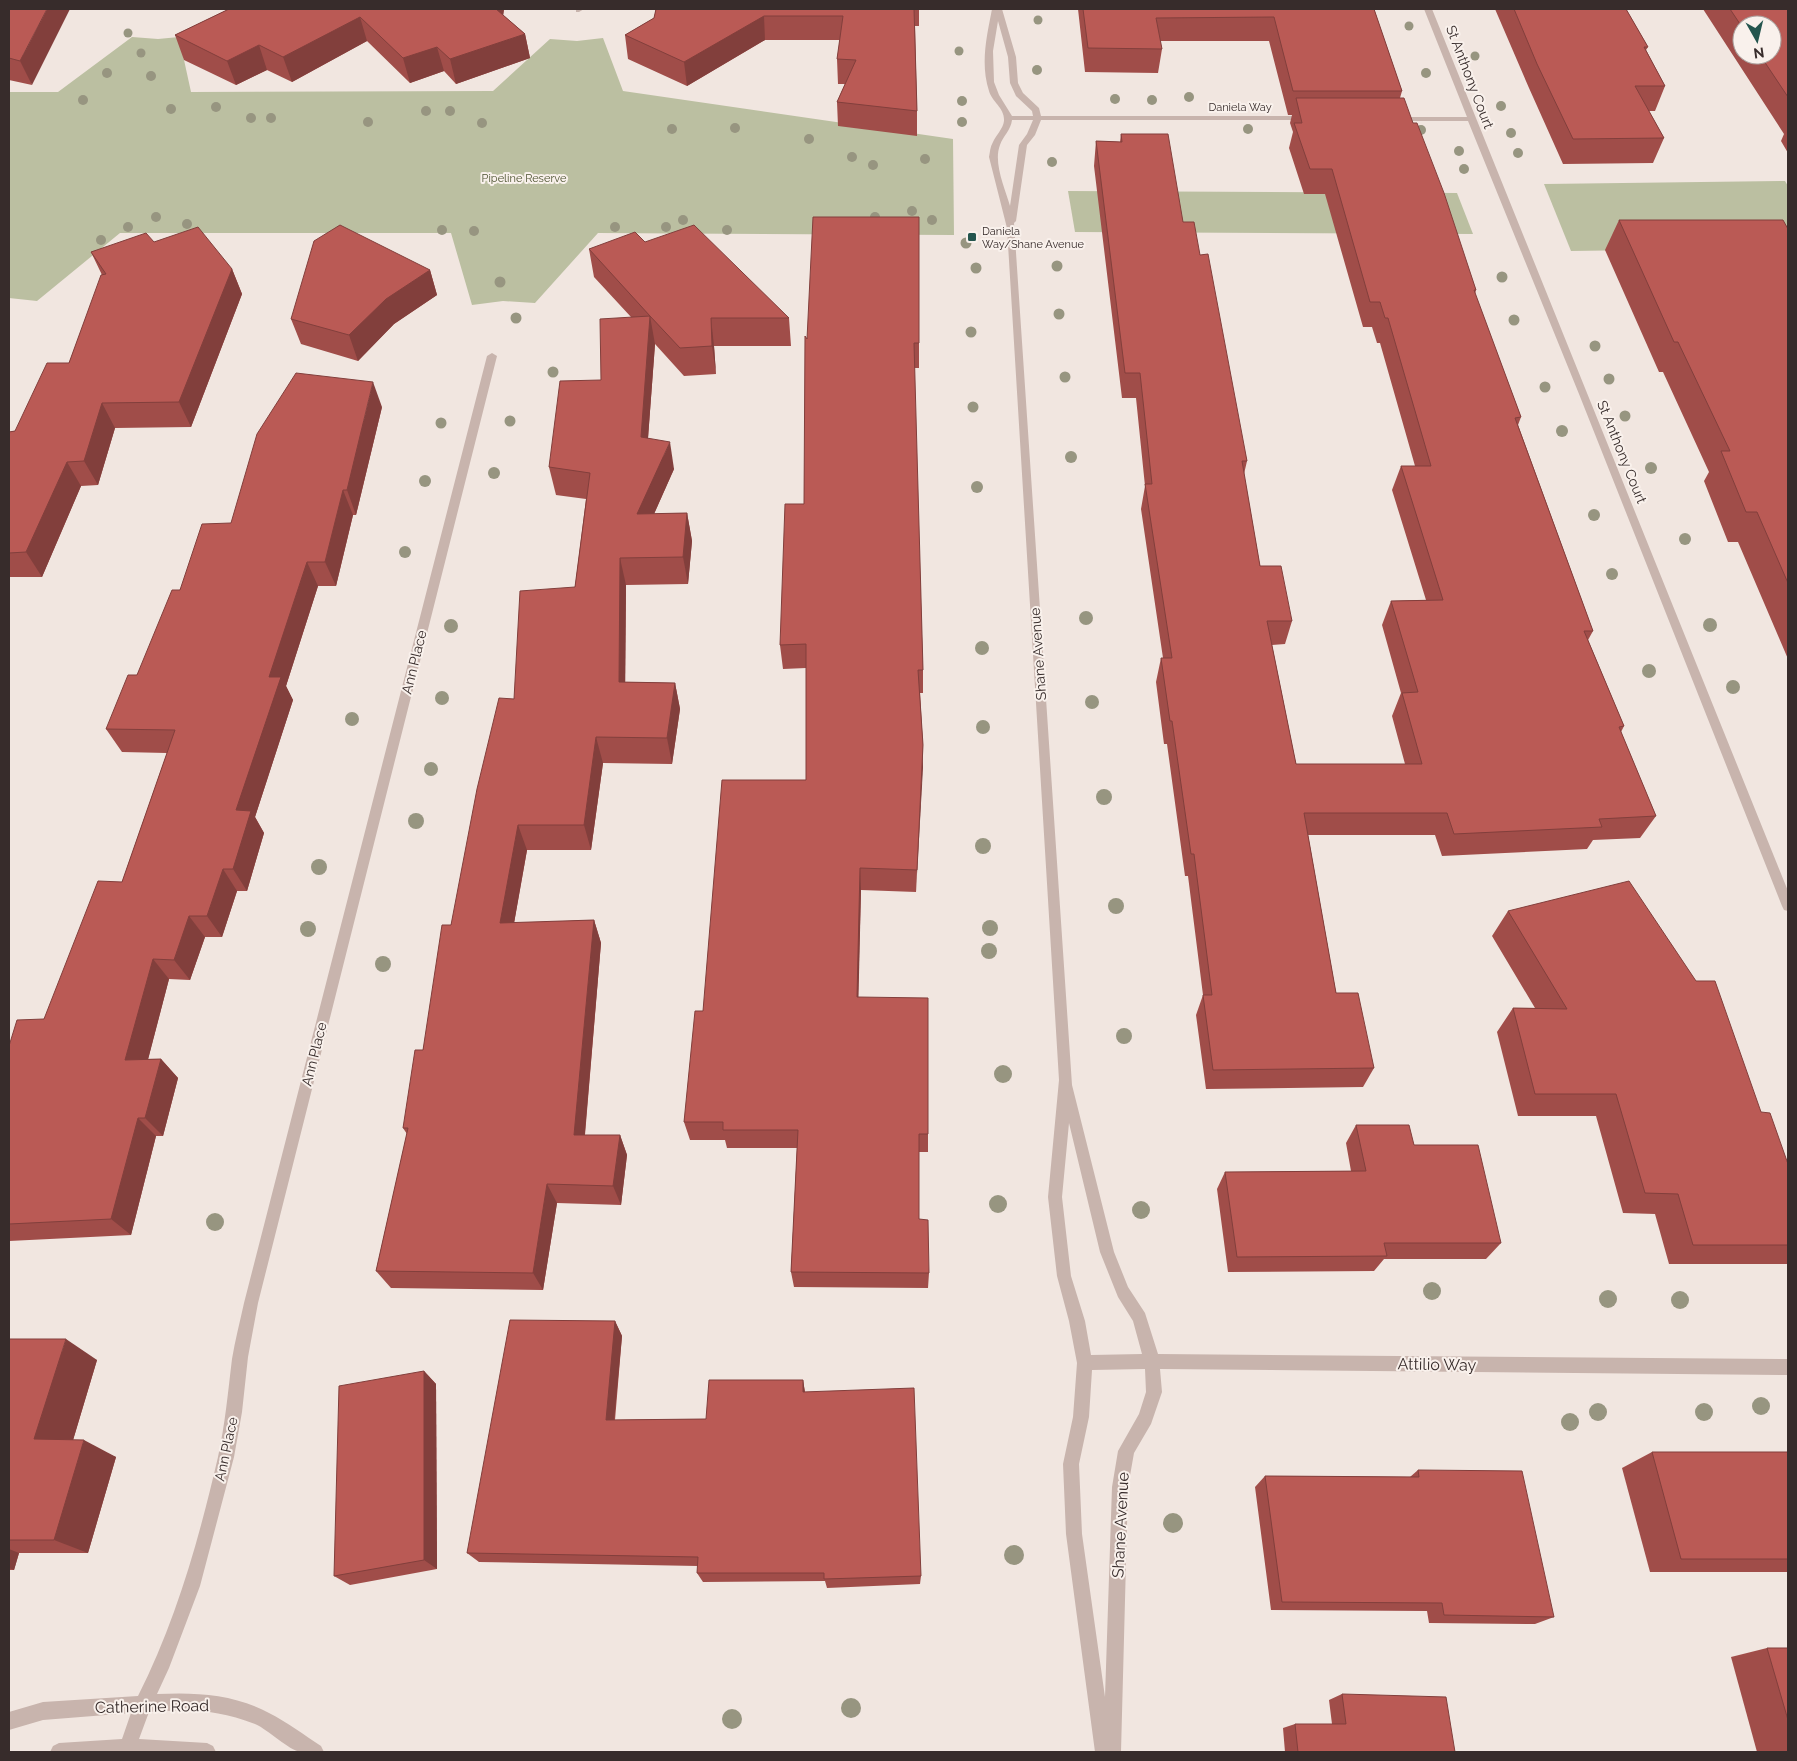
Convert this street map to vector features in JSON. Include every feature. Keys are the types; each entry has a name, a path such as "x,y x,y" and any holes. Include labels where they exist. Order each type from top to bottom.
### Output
{"street":[{"path":"997,9 1012,57 1014,83 1019,94 1036,110 1038,118"},
{"path":"997,9 988,55 991,85 995,96 1006,110 1008,118"},
{"name":"St Anthony Court","path":"1428,9 1788,906"},
{"name":"Daniela Way","path":"1008,118 1313,118"},
{"name":"Shane Avenue","path":"1008,118 1007,127 995,146 993,157 1011,228 1066,1080 1055,1197 1064,1276 1077,1321 1086,1363 1081,1417 1071,1464 1074,1534 1104,1752"},
{"name":"Shane Avenue","path":"1011,228 1023,146 1031,135 1038,118"},
{"path":"1383,118 1471,119"},
{"name":"Ann Place","path":"128,1747 143,1704 161,1668 192,1586 208,1526 226,1456 234,1412 240,1357 251,1303 492,356"},
{"name":"Shane Avenue","path":"1066,1080 1107,1252 1123,1292 1140,1318 1152,1362 1154,1392 1144,1418 1126,1451 1120,1487 1112,1752"},
{"name":"Attilio Way","path":"1086,1363 1788,1367"},
{"name":"Catherine Road","path":"9,1721 43,1711 143,1704 208,1702 231,1707 263,1719 315,1752"},
{"path":"59,1752 128,1747 207,1752"}],"green space":[{"name":"Pipeline Reserve","path":"132,37 158,39 179,37 191,92 493,91 550,39 577,41 603,38 623,91 953,139 954,235 598,233 535,303 503,301 472,305 451,233 120,233 37,301 9,298 9,92 58,92"},
{"path":"1785,181 1788,186 1788,248 1571,251 1544,184"},
{"path":"1068,191 1457,193 1473,234 1075,232"}],"building":[{"path":"9,9 47,9 20,61 9,58"},
{"path":"229,9 496,9 525,34 450,59 437,47 403,58 360,17 283,57 259,45 227,61 175,35"},
{"path":"656,9 914,9 917,111 837,102 856,60 837,59 843,16 764,16 684,62 625,35 654,18"},
{"path":"1083,9 1374,9 1402,91 1293,91 1274,17 1156,18 1162,49 1088,48"},
{"path":"1514,9 1626,9 1648,47 1644,47 1665,86 1635,86 1664,138 1573,139 1537,64"},
{"path":"1730,9 1788,9 1788,97 1767,65 1782,65 1782,15 1734,15"},
{"path":"1296,98 1404,98 1413,123 1417,123 1444,193 1476,290 1474,290 1521,417 1515,418 1593,631 1584,631 1624,726 1619,727 1656,816 1599,819 1602,827 1454,834 1447,813 1304,813 1336,993 1358,993 1374,1068 1213,1070 1203,995 1212,995 1194,854 1191,854 1161,658 1172,658 1145,484 1152,484 1140,373 1125,373 1096,141 1122,142 1121,134 1168,134 1183,222 1194,222 1200,255 1208,254 1247,461 1242,461 1260,566 1281,566 1292,621 1267,621 1296,764 1422,764 1402,693 1418,692 1391,601 1443,600 1401,466 1431,466 1388,318 1385,318 1380,302 1370,302 1332,169 1310,169 1294,123 1302,123"},
{"path":"813,217 919,217 919,343 914,343 923,670 918,670 923,745 917,870 860,868 857,997 928,998 928,1134 919,1134 919,1219 928,1220 929,1273 791,1272 798,1130 723,1130 723,1122 684,1122 695,1011 703,1011 722,780 806,780 806,644 780,645 785,504 804,504 805,336 807,339"},
{"path":"1619,220 1783,220 1788,229 1788,583 1757,512 1746,512 1721,451 1730,451 1678,342 1674,342"},
{"path":"340,225 430,270 386,299 349,335 291,319 314,241"},
{"path":"694,225 789,318 711,318 712,346 680,348 589,249 635,232 645,242"},
{"path":"198,227 232,269 179,402 102,403 84,461 67,462 26,552 9,553 9,432 15,431 47,363 69,363 101,275 106,274 91,252 146,233 154,242"},
{"path":"650,316 641,437 670,442 637,514 687,513 683,557 620,558 619,682 675,683 667,738 596,737 584,825 518,825 500,923 594,920 574,1135 620,1135 613,1186 547,1184 533,1273 376,1271 408,1128 403,1128 415,1050 423,1050 442,925 451,925 477,789 499,698 514,699 520,591 575,587 590,473 549,467 560,381 601,380 600,319"},
{"path":"296,373 373,382 347,490 343,490 325,562 307,562 269,677 281,677 236,810 251,811 233,869 223,869 207,916 189,916 174,960 153,959 125,1060 161,1059 145,1118 138,1118 111,1219 9,1224 9,1046 17,1020 44,1019 98,881 122,882 175,730 106,729 128,675 137,675 172,590 180,590 202,524 231,523 257,434"},
{"path":"1629,881 1696,981 1715,981 1761,1112 1770,1113 1788,1164 1788,1245 1693,1245 1678,1194 1645,1193 1616,1094 1535,1094 1513,1008 1567,1009 1508,911"},
{"path":"1356,1125 1409,1125 1414,1145 1478,1145 1501,1243 1384,1243 1387,1256 1237,1257 1225,1172 1366,1171"},
{"path":"510,1320 615,1321 606,1420 706,1419 709,1380 803,1380 803,1392 914,1388 921,1576 824,1579 824,1573 697,1573 698,1557 467,1553"},
{"path":"9,1339 66,1339 34,1439 84,1440 54,1540 9,1540"},
{"path":"424,1371 424,1560 334,1576 339,1386"},
{"path":"1652,1452 1788,1452 1788,1559 1681,1559"},
{"path":"1418,1470 1522,1471 1554,1617 1444,1615 1442,1603 1282,1602 1265,1476 1419,1477"},
{"path":"1767,1648 1788,1648 1788,1720"},
{"path":"1342,1694 1446,1697 1455,1752 1298,1752 1295,1724 1346,1724"}],"place":[{"name":"Daniela Way/Shane Avenue","path":"972,237"}]}
